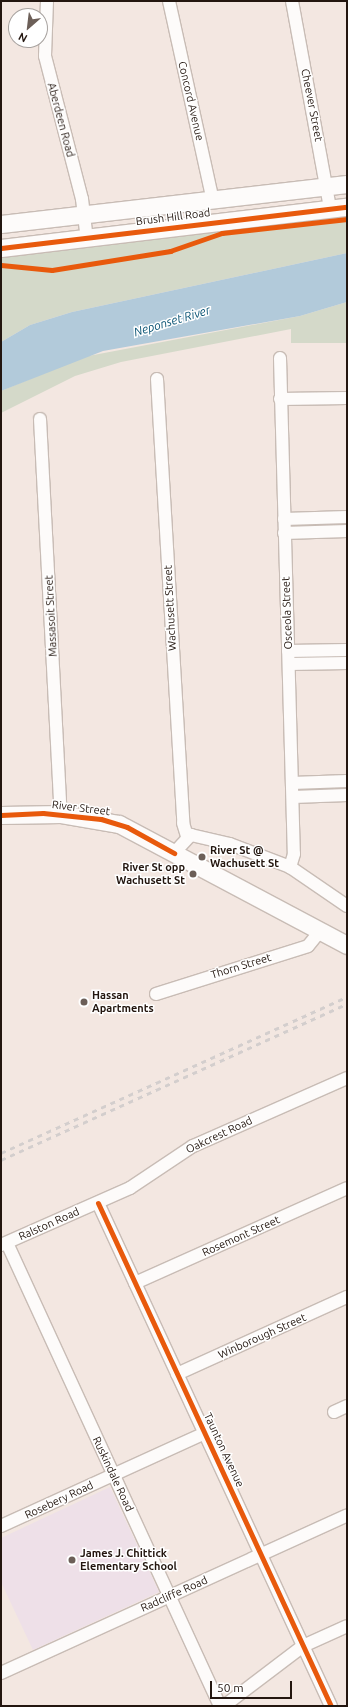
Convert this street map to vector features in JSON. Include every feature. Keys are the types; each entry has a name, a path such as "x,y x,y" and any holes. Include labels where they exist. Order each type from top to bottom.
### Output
{"main road":[{"name":"Brush Hill Road","path":"1,224 84,216 347,184"},
{"name":"Brush Hill Road","path":"1,248 347,207"},
{"name":"River Street","path":"1,815 61,814 119,824 347,945"}],"street":[{"name":"Aberdeen Road","path":"47,1 45,56 84,216 87,238"},
{"name":"Concord Avenue","path":"169,1 213,201"},
{"name":"Cheever Street","path":"292,1 330,209"},
{"name":"Osceola Street","path":"280,358 280,400 293,797 294,854 290,867"},
{"name":"Wachusett Street","path":"157,379 182,823 187,836"},
{"path":"280,400 347,398"},
{"name":"Massasoit Street","path":"40,419 61,814"},
{"path":"284,519 347,517"},
{"path":"284,533 347,531"},
{"path":"288,651 347,650"},
{"path":"289,664 347,663"},
{"path":"292,782 347,781"},
{"path":"293,797 347,795"},
{"path":"174,853 187,836 218,840 290,867 347,906"},
{"name":"Thorn Street","path":"156,994 308,946 320,931"},
{"name":"Oakcrest Road","path":"98,1203 145,1179 194,1146 347,1078"},
{"name":"Rosemont Street","path":"135,1283 347,1188"},
{"name":"Ralston Road","path":"4,1244 98,1203"},
{"name":"Taunton Avenue","path":"98,1203 331,1706"},
{"name":"Ruskindale Road","path":"4,1244 220,1706"},
{"name":"Winborough Street","path":"177,1374 347,1297"},
{"path":"334,1412 347,1406"},
{"name":"Rosebery Road","path":"1,1526 205,1433"},
{"name":"Radcliffe Road","path":"1,1673 347,1515"},
{"path":"224,1706 303,1646 347,1626"}],"shaded area":[{"name":"James J. Chittick Elementary School","path":"110,1487 159,1592 33,1650 1,1582 1,1538"}],"green space":[{"path":"347,215 347,253 72,312 30,325 1,342 1,255"},
{"path":"347,302 347,343 291,343 291,329 121,362 75,376 1,413 1,391 83,357 300,316"}],"water":[{"name":"Neponset River","path":"347,253 347,302 300,316 103,351 1,391 1,342 30,325 72,312"}],"railway":[{"path":"1,1153 347,997"},
{"path":"1,1160 347,1004"}],"cycle path":[{"path":"1,248 347,207"},
{"path":"1,265 52,270 170,251 222,233 347,219"},
{"path":"1,815 43,813 101,819 127,827 174,853"},
{"path":"98,1203 331,1706"}],"place":[{"name":"River St @ Wachusett St","path":"202,857"},
{"name":"River St opp Wachusett St","path":"193,874"},
{"name":"Hassan Apartments","path":"84,1002"},
{"name":"James J. Chittick Elementary School","path":"72,1560"}]}
